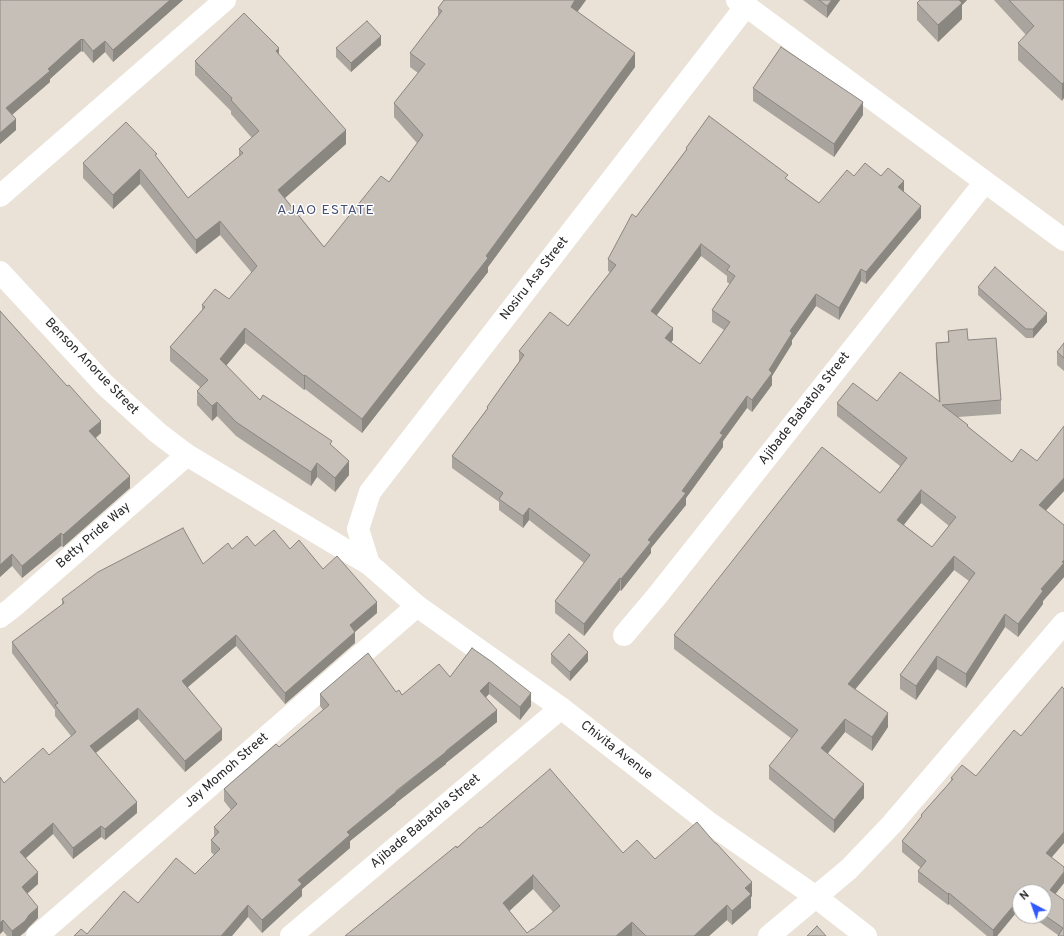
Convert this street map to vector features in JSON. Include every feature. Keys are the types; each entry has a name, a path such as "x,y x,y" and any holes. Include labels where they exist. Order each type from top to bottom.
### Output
{"street":[{"path":"0,196 225,0"},
{"path":"742,3 1064,240"},
{"name":"Nosiru Asa Street","path":"369,564 358,529 370,492 742,3"},
{"name":"Ajibade Babatola Street","path":"624,635 657,596 985,182"},
{"name":"Benson Anorue Street","path":"0,272 105,385 158,433 187,455 369,564"},
{"name":"Betty Pride Way","path":"0,617 187,455"},
{"name":"Chivita Avenue","path":"369,564 417,606 561,708 708,822 816,897 866,936"},
{"name":"Jay Momoh Street","path":"37,936 417,606"},
{"path":"769,936 849,869 892,824 1064,623"},
{"name":"Ajibade Babatola Street","path":"291,936 561,708"}],"building":[{"path":"0,0 170,0 113,50 105,41 93,51 83,39 81,39 48,69 50,71 6,108 16,119 0,133"},
{"path":"444,0 575,0 571,7 635,53 486,256 488,258 362,419 305,375 304,376 245,328 220,359 260,400 263,395 332,441 330,444 349,461 335,478 317,463 311,472 236,422 217,402 212,406 197,391 208,380 170,347 205,307 202,305 215,289 229,299 257,266 220,221 196,240 140,169 113,195 83,163 126,122 157,154 155,155 188,198 243,153 239,149 259,131 231,100 232,98 195,61 244,13 279,48 276,51 346,130 278,190 324,247 381,176 389,182 423,135 394,103 425,64 410,53 442,11 438,8"},
{"path":"819,0 832,0 827,6"},
{"path":"920,0 959,0 962,3 938,25 917,3"},
{"path":"1009,0 1064,0 1064,82 1062,84 1018,43 1034,26"},
{"path":"367,21 381,36 351,63 336,48"},
{"path":"781,47 863,102 834,144 753,88"},
{"path":"709,116 788,175 785,178 819,203 847,170 854,176 865,163 881,176 888,168 904,181 898,187 921,206 866,272 861,269 839,308 816,294 790,331 792,333 769,370 772,373 752,400 747,396 720,433 723,435 682,491 686,493 648,540 651,542 621,579 620,578 584,624 555,601 590,555 529,508 523,516 499,499 503,493 452,456 488,408 487,407 524,355 519,351 550,312 568,326 616,265 608,259 632,214 636,217 687,149 686,148","holes":["701,244 730,266 727,270 735,276 712,310 730,322 700,364 665,338 673,328 651,311"]},
{"path":"995,267 1047,313 1033,329 1026,329 978,287"},
{"path":"0,311 67,386 69,385 101,421 89,431 130,476 63,535 61,533 22,566 12,554 0,565"},
{"path":"967,329 968,340 996,338 1001,400 942,405 968,425 967,426 1012,462 1021,449 1037,461 1064,426 1064,478 1039,505 1064,525 1064,560 1062,562 1064,563 1041,589 1043,591 1018,624 1005,614 966,674 937,656 916,686 900,675 975,573 954,556 848,684 888,713 872,737 845,719 821,748 864,784 834,820 769,766 798,730 674,635 822,447 880,493 907,458 837,403 853,383 877,401 900,372 940,402 936,343 949,342 948,331","holes":["921,490 956,517 932,547 897,520"]},
{"path":"1064,343 1064,358 1057,352"},
{"path":"183,528 203,564 228,543 232,549 247,536 255,546 274,530 290,549 299,540 323,569 337,556 377,602 350,625 355,632 285,693 236,635 182,681 222,729 185,761 138,708 90,746 137,802 105,829 101,826 73,848 53,823 20,852 38,872 22,887 38,907 25,921 12,931 3,920 0,923 0,777 4,783 43,748 49,755 76,732 55,705 58,703 12,642 64,603 62,599 98,572"},
{"path":"569,634 588,652 570,672 551,654"},
{"path":"472,648 531,693 520,707 489,682 480,691 497,710 347,832 350,835 298,880 302,884 262,920 248,905 221,936 74,936 81,929 87,934 124,891 138,903 176,858 195,874 220,849 211,840 219,832 214,827 237,804 224,789 276,744 279,747 329,705 320,694 368,653 396,692 399,690 402,695 439,664 450,677"},
{"path":"1062,687 1064,689 1064,832 1046,853 1064,867 1064,872 1052,887 1052,884 1012,884 1012,907 993,930 949,893 948,894 918,871 926,861 902,841 922,816 921,815 953,779 951,778 962,765 976,776 1014,730 1021,736"},
{"path":"550,769 623,853 637,840 655,859 697,822 752,882 745,888 751,894 732,911 727,905 694,936 646,936 632,922 616,936 345,936 456,846 457,848 480,827 481,828","holes":["533,875 560,906 527,933 503,903"]},
{"path":"1052,891 1064,900 1064,936 1058,936 1063,928 1052,920"},
{"path":"817,926 826,936 807,936"}],"district":[{"name":"AJAO ESTATE","path":"326,211"}]}
